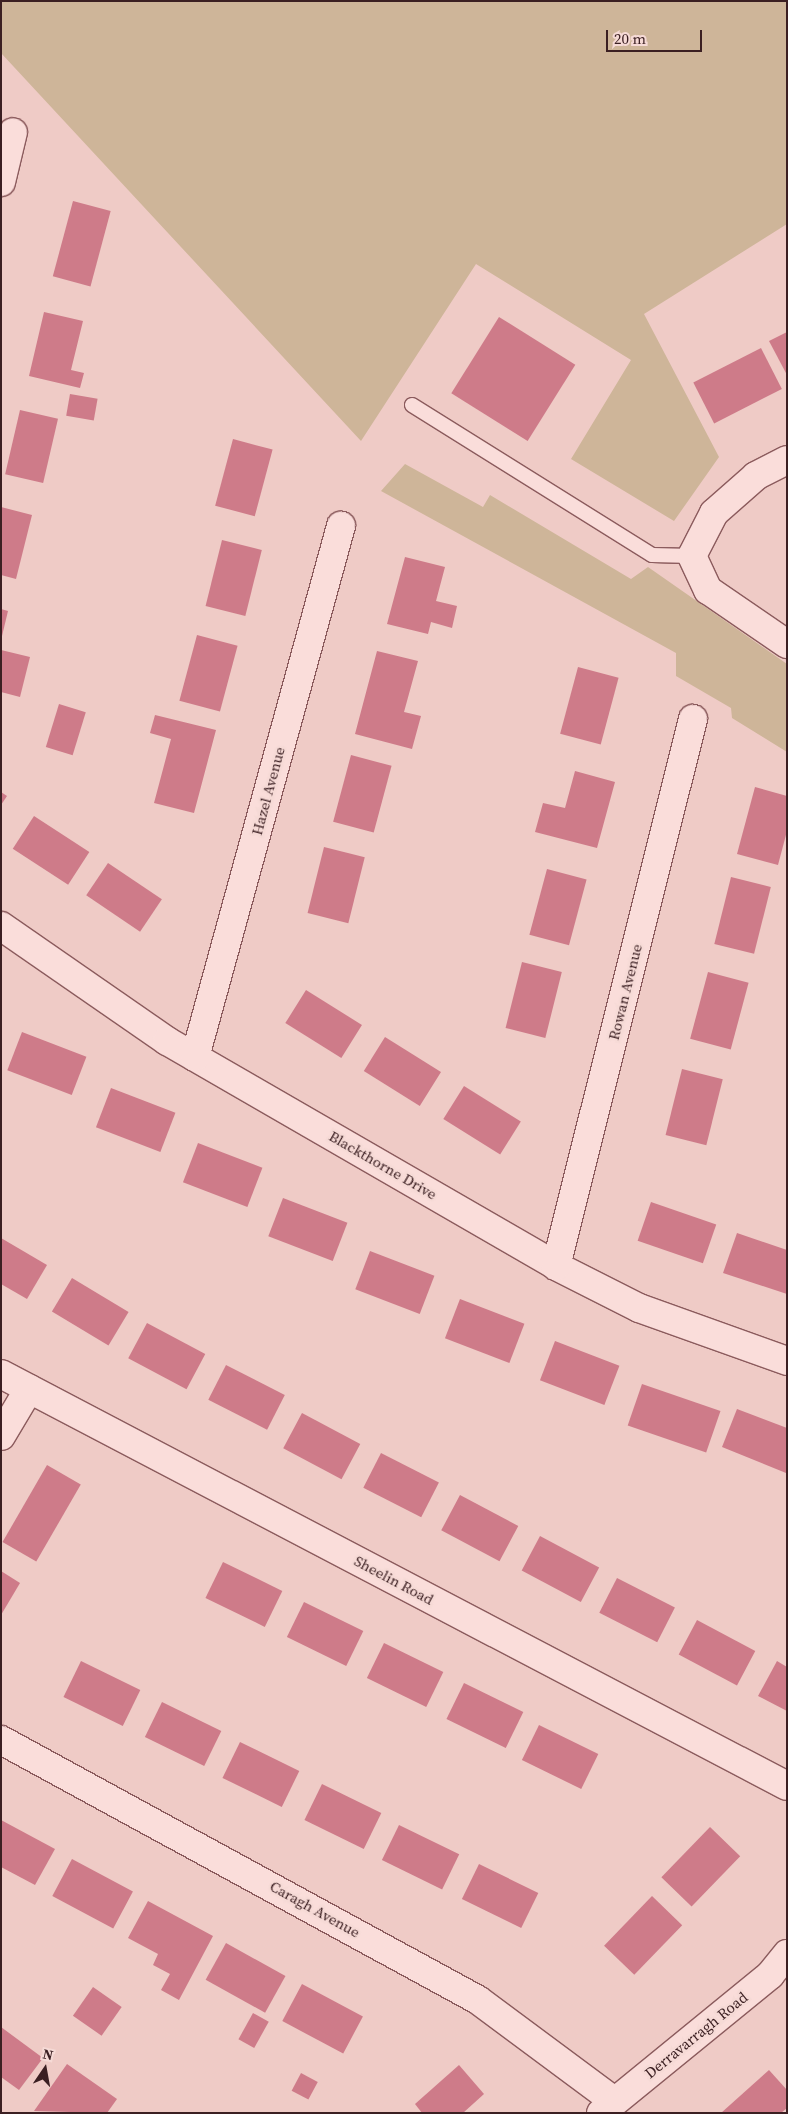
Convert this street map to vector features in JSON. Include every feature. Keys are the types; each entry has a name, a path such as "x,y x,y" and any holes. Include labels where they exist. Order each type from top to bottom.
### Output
{"street":[{"path":"1,182 13,132"},
{"path":"787,460 756,476 714,513 692,556 708,590 787,644"},
{"name":"Hazel Avenue","path":"195,1056 341,526"},
{"name":"Rowan Avenue","path":"556,1266 694,719"},
{"name":"Blackthorne Drive","path":"1,926 195,1056 556,1266 639,1308 787,1361"},
{"name":"Sheelin Road","path":"1,1374 787,1786"},
{"path":"1,1436 29,1389"},
{"name":"Caragh Avenue","path":"1,1740 478,2000 607,2107"},
{"name":"Derravarragh Road","path":"607,2107 770,1975 787,1954"}],"lane":[{"path":"412,404 652,555 692,556"}],"shaded area":[{"path":"1,1 787,1 787,224 644,314 719,457 674,521 571,459 631,360 476,264 361,441 1,53"},
{"path":"405,464 483,507 490,495 631,579 648,567 787,664 787,752 732,718 731,708 676,676 676,653 381,491"}],"building":[{"path":"73,201 111,211 90,286 53,276"},
{"path":"44,312 83,321 71,370 84,373 80,388 29,376"},
{"path":"499,317 575,365 528,441 451,393"},
{"path":"787,332 787,375 769,341"},
{"path":"761,348 782,389 714,423 693,383"},
{"path":"70,394 98,399 94,421 66,416"},
{"path":"20,410 58,419 43,483 5,474"},
{"path":"233,439 273,450 255,516 215,506"},
{"path":"1,507 32,515 16,579 1,575"},
{"path":"222,540 262,550 245,616 206,606"},
{"path":"405,557 445,567 436,601 457,606 452,628 431,622 428,634 387,624"},
{"path":"1,609 8,611 2,636 1,636"},
{"path":"197,635 238,646 220,712 179,701"},
{"path":"1,650 30,657 20,697 1,692"},
{"path":"377,651 418,661 404,712 421,716 412,749 355,734"},
{"path":"578,667 619,678 601,745 560,734"},
{"path":"59,704 86,712 73,755 46,747"},
{"path":"155,715 216,730 194,813 154,803 171,739 150,733"},
{"path":"351,755 392,766 374,833 333,822"},
{"path":"575,771 615,782 597,848 535,832 543,803 565,808"},
{"path":"755,787 787,796 787,831 778,865 737,854"},
{"path":"1,792 7,796 1,805"},
{"path":"34,816 89,852 68,885 13,849"},
{"path":"324,847 365,857 348,923 308,913"},
{"path":"108,863 162,899 140,932 86,895"},
{"path":"547,869 587,880 569,945 529,935"},
{"path":"731,877 771,887 754,954 714,944"},
{"path":"522,962 562,972 545,1038 506,1028"},
{"path":"708,972 749,983 731,1050 690,1039"},
{"path":"306,990 362,1025 341,1058 285,1023"},
{"path":"22,1032 86,1057 72,1095 7,1070"},
{"path":"385,1037 441,1072 420,1106 364,1071"},
{"path":"682,1069 723,1079 706,1145 666,1135"},
{"path":"464,1086 521,1122 500,1155 443,1119"},
{"path":"111,1088 175,1113 160,1152 96,1127"},
{"path":"198,1143 262,1168 247,1207 183,1182"},
{"path":"283,1198 347,1223 333,1261 268,1236"},
{"path":"651,1202 716,1224 703,1263 638,1241"},
{"path":"737,1233 787,1250 787,1294 723,1273"},
{"path":"1,1238 47,1265 27,1299 1,1284"},
{"path":"370,1251 434,1276 420,1314 355,1289"},
{"path":"72,1278 129,1312 108,1345 52,1311"},
{"path":"460,1299 524,1324 509,1363 445,1338"},
{"path":"147,1323 205,1354 186,1389 128,1358"},
{"path":"555,1341 619,1366 604,1405 540,1380"},
{"path":"226,1365 285,1395 267,1430 208,1400"},
{"path":"642,1384 720,1411 706,1453 628,1426"},
{"path":"737,1409 787,1428 786,1473 722,1447"},
{"path":"302,1413 360,1444 341,1479 283,1448"},
{"path":"381,1453 439,1483 421,1517 363,1488"},
{"path":"47,1465 81,1484 36,1562 2,1542"},
{"path":"460,1495 518,1526 499,1561 441,1530"},
{"path":"540,1536 599,1567 581,1602 522,1570"},
{"path":"223,1562 282,1591 265,1627 205,1598"},
{"path":"1,1571 20,1583 1,1615"},
{"path":"617,1578 675,1608 657,1642 599,1613"},
{"path":"304,1602 363,1631 346,1666 287,1637"},
{"path":"697,1620 755,1651 737,1685 679,1654"},
{"path":"384,1643 443,1672 426,1707 367,1678"},
{"path":"81,1661 140,1690 123,1726 63,1697"},
{"path":"777,1661 787,1667 787,1711 758,1696"},
{"path":"464,1683 523,1712 506,1748 446,1719"},
{"path":"162,1702 221,1731 204,1766 145,1737"},
{"path":"539,1725 598,1754 581,1789 522,1760"},
{"path":"240,1742 299,1771 282,1807 222,1778"},
{"path":"322,1784 381,1813 364,1849 304,1820"},
{"path":"1,1820 55,1849 35,1885 1,1867"},
{"path":"399,1825 459,1854 442,1889 382,1860"},
{"path":"710,1827 740,1856 692,1907 661,1877"},
{"path":"72,1859 133,1891 113,1928 52,1896"},
{"path":"479,1864 538,1893 521,1928 462,1899"},
{"path":"652,1896 682,1925 634,1975 604,1946"},
{"path":"148,1901 213,1936 179,2000 161,1990 170,1974 153,1965 158,1954 128,1938"},
{"path":"226,1943 285,1976 265,2013 206,1980"},
{"path":"302,1984 363,2016 343,2053 282,2021"},
{"path":"93,1987 122,2007 102,2036 73,2016"},
{"path":"253,2013 269,2022 254,2048 238,2039"},
{"path":"1,2027 43,2058 19,2090 1,2077"},
{"path":"67,2064 117,2099 107,2113 34,2111"},
{"path":"459,2065 484,2094 463,2113 422,2113 415,2104"},
{"path":"769,2070 787,2090 787,2108 781,2113 721,2113"},
{"path":"301,2073 318,2082 308,2100 292,2091"}]}
